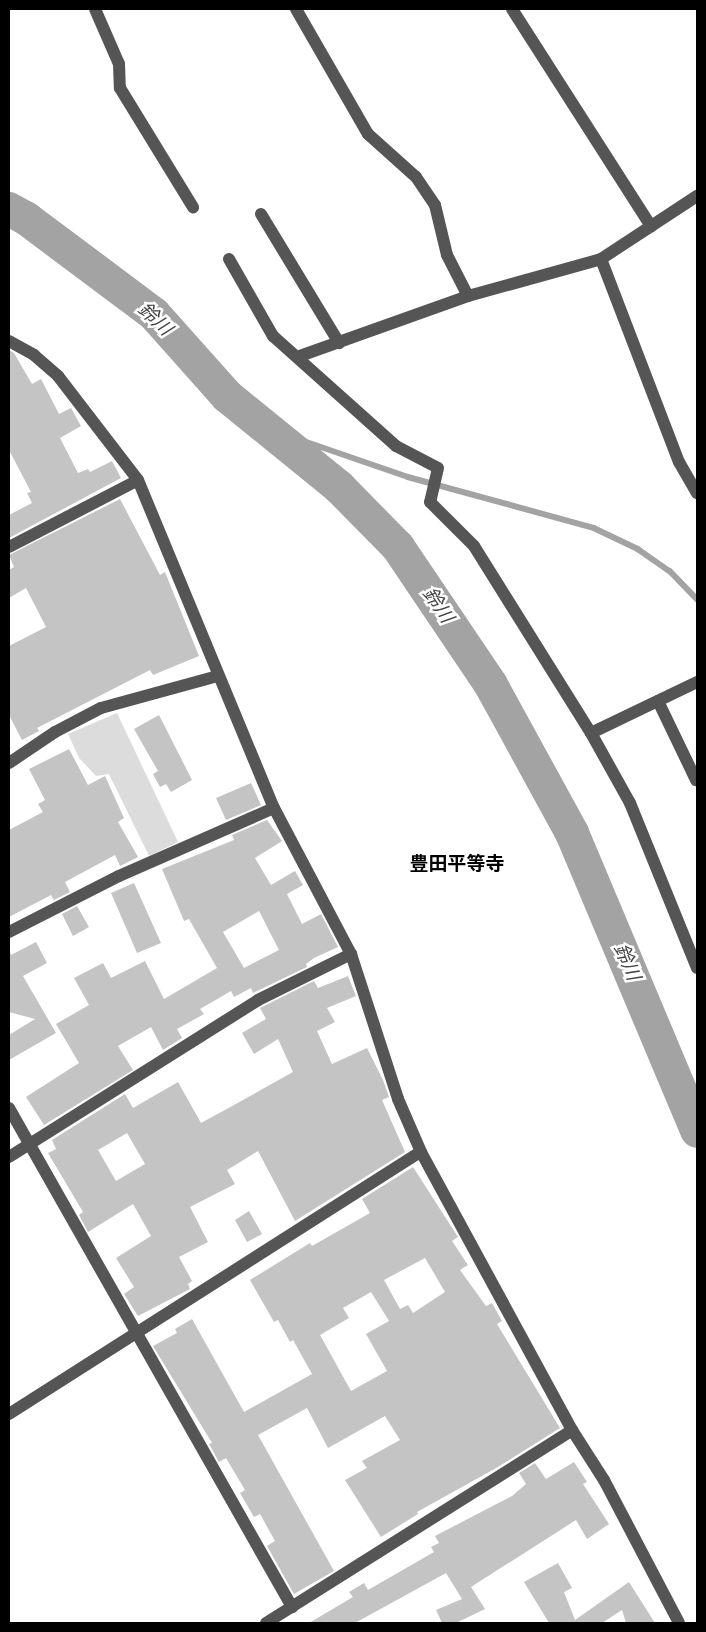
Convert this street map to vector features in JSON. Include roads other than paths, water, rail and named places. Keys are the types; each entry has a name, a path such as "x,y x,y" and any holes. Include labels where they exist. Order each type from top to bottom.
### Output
{"street":[{"path":"95,9 119,64 120,88 194,208"},
{"path":"296,9 368,134 416,177 435,205 448,255 468,296"},
{"path":"512,9 651,226"},
{"path":"296,358 468,296 601,259 697,196"},
{"path":"261,214 339,343"},
{"path":"229,259 274,336 296,358 396,446 438,468 430,502 474,546 591,733 630,803 697,968"},
{"path":"601,259 679,462 697,493"},
{"path":"9,341 34,355 58,376 138,480 274,808 352,954 398,1100 421,1152 572,1430 604,1480 679,1623"},
{"path":"9,547 138,480"},
{"path":"9,763 55,732 101,708 218,676"},
{"path":"591,733 697,682"},
{"path":"658,701 696,780"},
{"path":"9,932 119,876 274,808"},
{"path":"9,1157 258,1000 352,954"},
{"path":"9,1108 292,1607"},
{"path":"9,1414 421,1152"},
{"path":"266,1623 572,1430"}],"waterway":[{"name":"鈴川","path":"9,209 27,219 154,314 227,396 339,487 398,547 491,685 572,833 697,1131"},
{"path":"266,428 408,477 594,528 638,549 670,571 697,599"}],"district":[{"name":"豊田平等寺","path":"457,864"}]}
